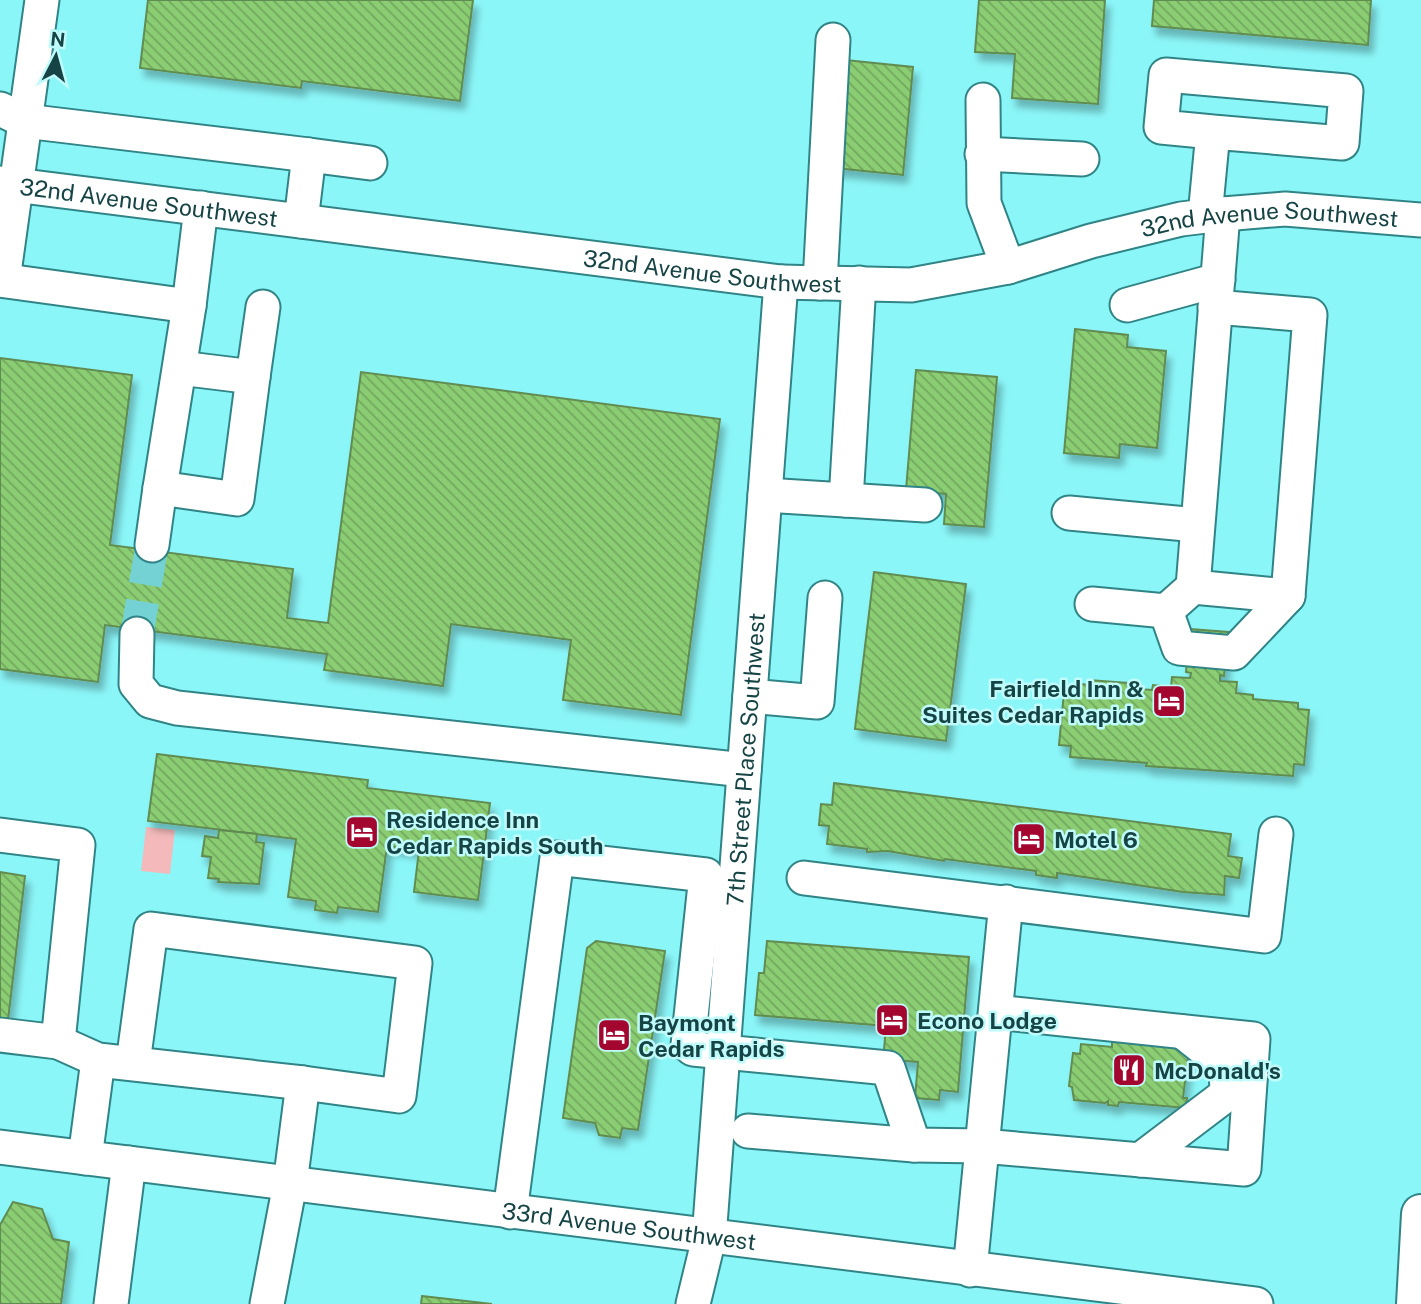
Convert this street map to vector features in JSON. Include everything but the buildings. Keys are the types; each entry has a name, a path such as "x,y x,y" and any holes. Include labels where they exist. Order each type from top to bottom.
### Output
{"main road":[{"path":"1416,1304 1421,1214"}],"street":[{"path":"41,0 13,115 2,280 189,306"},
{"path":"820,283 833,40"},
{"path":"1166,75 1346,91 1342,143 1213,132 1161,127 1166,75"},
{"path":"983,100 984,202 1008,267"},
{"path":"13,115 370,163"},
{"path":"1092,604 1166,611 1193,587 1216,294 1213,132"},
{"path":"982,154 1082,159"},
{"path":"301,221 309,155"},
{"name":"32nd Avenue Southwest","path":"9,184 781,282 859,284 911,285 1008,267 1091,241 1181,219 1214,215 1285,209 1421,220"},
{"path":"152,545 180,368 201,208"},
{"name":"7th Street Place Southwest","path":"693,1304 709,1238 781,282"},
{"path":"846,500 859,284"},
{"path":"1127,305 1216,294 1310,315 1288,596 1234,653 1179,648 1166,611"},
{"path":"160,488 237,499 263,307"},
{"path":"180,368 253,377"},
{"path":"765,495 925,505"},
{"path":"1069,513 1197,525"},
{"path":"1193,587 1288,596"},
{"path":"750,696 817,702 825,598"},
{"path":"137,634 136,684 150,701 177,708 744,770"},
{"path":"804,878 1264,936 1276,834"},
{"path":"0,835 78,845 58,1042"},
{"path":"510,1212 557,858 706,876 687,1041 693,1049 888,1068 914,1145"},
{"path":"970,1270 1006,902"},
{"path":"0,1035 58,1042 98,1060 398,1096 415,963 151,929 134,1063"},
{"path":"748,1131 914,1145 982,1146 1244,1169 1253,1039 996,1012"},
{"path":"1140,1160 1227,1094 1226,1066 1183,1031"},
{"path":"85,1158 98,1060"},
{"path":"267,1304 290,1184 303,1083"},
{"name":"33rd Avenue Southwest","path":"0,1147 970,1270 1063,1292 1256,1304"},
{"path":"111,1304 129,1163"}],"shaded area":[{"path":"146,827 175,830 170,874 141,871"}],"tunnel":[{"path":"137,634 152,545"}],"place":[{"name":"Fairfield Inn & Suites Cedar Rapids","path":"1169,701"},
{"name":"Residence Inn Cedar Rapids South","path":"362,832"},
{"name":"Motel 6","path":"1029,839"},
{"name":"Econo Lodge","path":"892,1020"},
{"name":"Baymont Cedar Rapids","path":"614,1035"},
{"name":"McDonald's","path":"1129,1070"}]}
